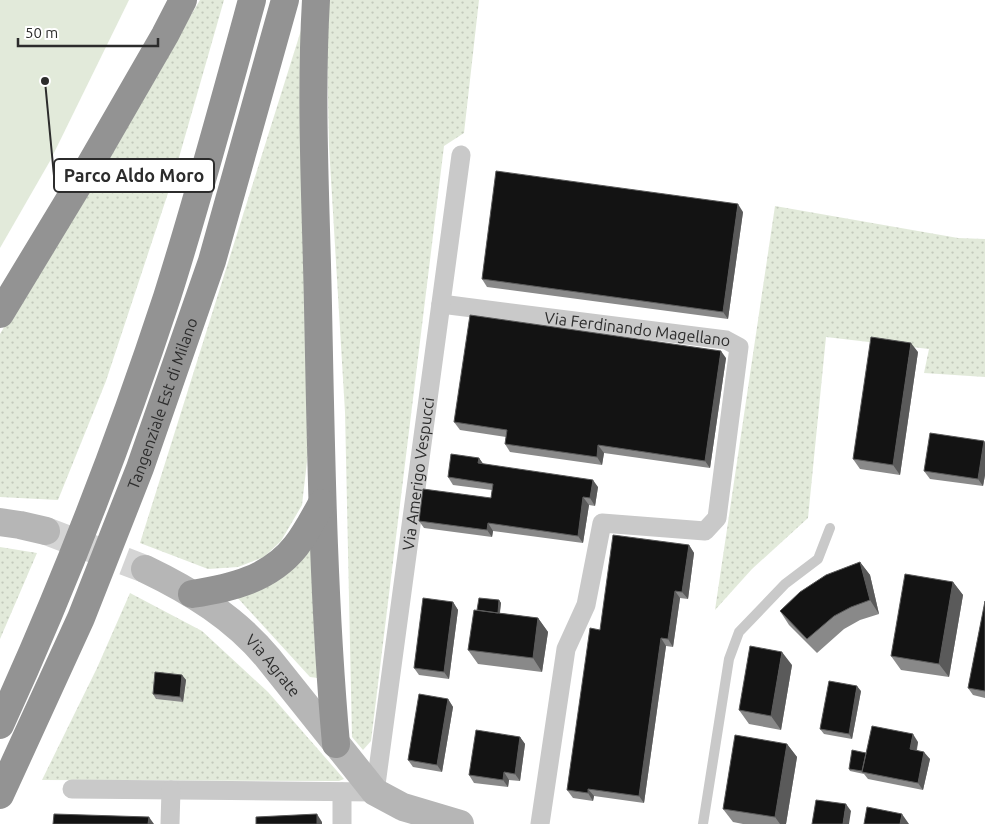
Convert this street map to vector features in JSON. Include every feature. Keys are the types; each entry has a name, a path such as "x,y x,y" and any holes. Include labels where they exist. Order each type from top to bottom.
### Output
{"highway":[{"path":"0,314 86,172 165,35 183,0"},
{"name":"Tangenziale Est di Milano","path":"0,725 63,583 97,496 143,368 189,226 252,0"},
{"name":"Tangenziale Est di Milano","path":"0,795 81,618 140,468 212,261 285,0"},
{"path":"316,0 314,98 322,503 332,703 336,744"},
{"path":"192,594 242,584 274,567 297,545 322,503"}],"street":[{"name":"Via Amerigo Vespucci","path":"374,792 460,155"},
{"name":"Via Ferdinando Magellano","path":"441,304 726,340 739,347 717,518 705,531 602,523 586,605 566,649 540,824"},
{"path":"0,515 37,529 0,522"},
{"name":"Via Agrate","path":"145,569 192,594 221,613 260,648 374,792 403,807 460,824"},
{"name":"Via Agrate","path":"72,789 374,792"},
{"path":"170,824 171,790"},
{"path":"342,792 342,824"}],"lane":[{"path":"702,824 729,659 739,632 785,584 818,559 830,528"}],"green space":[{"path":"0,0 129,0 50,161 0,248"},
{"path":"200,0 224,0 174,175 106,381 58,500 0,497 0,334"},
{"path":"326,0 479,0 464,133 444,146 371,741 363,750 352,737 345,412 329,146"},
{"path":"308,8 309,444 302,505 281,541 264,557 238,567 208,569 140,543"},
{"path":"775,206 958,238 985,239 985,377 924,373 929,349 826,337 808,518 752,569 715,610"},
{"path":"315,541 318,678 310,677 234,594"},
{"path":"0,547 37,553 0,639"},
{"path":"130,593 202,631 268,692 344,779 339,781 42,780 97,668"}],"building":[{"path":"496,171 738,204 723,312 482,279"},
{"path":"470,315 721,351 705,461 598,445 597,457 505,444 507,430 454,422"},
{"path":"871,337 911,343 893,465 853,459"},
{"path":"930,433 984,441 978,479 924,471"},
{"path":"451,454 479,458 478,463 593,480 590,498 583,497 578,536 488,523 487,530 419,521 423,489 491,498 493,484 448,477"},
{"path":"613,535 689,545 682,592 675,591 668,639 661,638 639,796 588,789 588,793 567,790 590,628 600,630"},
{"path":"860,562 870,600 834,616 807,639 780,611 800,592 826,575"},
{"path":"905,574 953,582 939,664 891,656"},
{"path":"423,598 453,602 444,672 414,668"},
{"path":"479,598 499,600 498,613 477,610"},
{"path":"985,601 985,691 968,688"},
{"path":"474,610 538,618 533,658 468,650"},
{"path":"750,646 782,652 771,716 739,710"},
{"path":"155,672 182,675 180,697 153,694"},
{"path":"829,681 857,686 849,734 820,729"},
{"path":"419,694 448,699 437,765 408,760"},
{"path":"872,726 913,734 910,749 924,752 918,783 862,772"},
{"path":"476,730 520,737 515,774 504,772 503,780 469,775"},
{"path":"735,735 787,744 775,817 723,809"},
{"path":"852,750 866,753 862,771 849,769"},
{"path":"816,800 846,804 843,824 812,824"},
{"path":"867,807 902,814 900,824 864,824"},
{"path":"54,814 149,817 148,824 53,824"},
{"path":"317,814 317,824 256,824 256,817"}],"tunnel":[{"path":"46,531 145,569"}],"place":[{"name":"Parco Aldo Moro","path":"45,81"}]}
